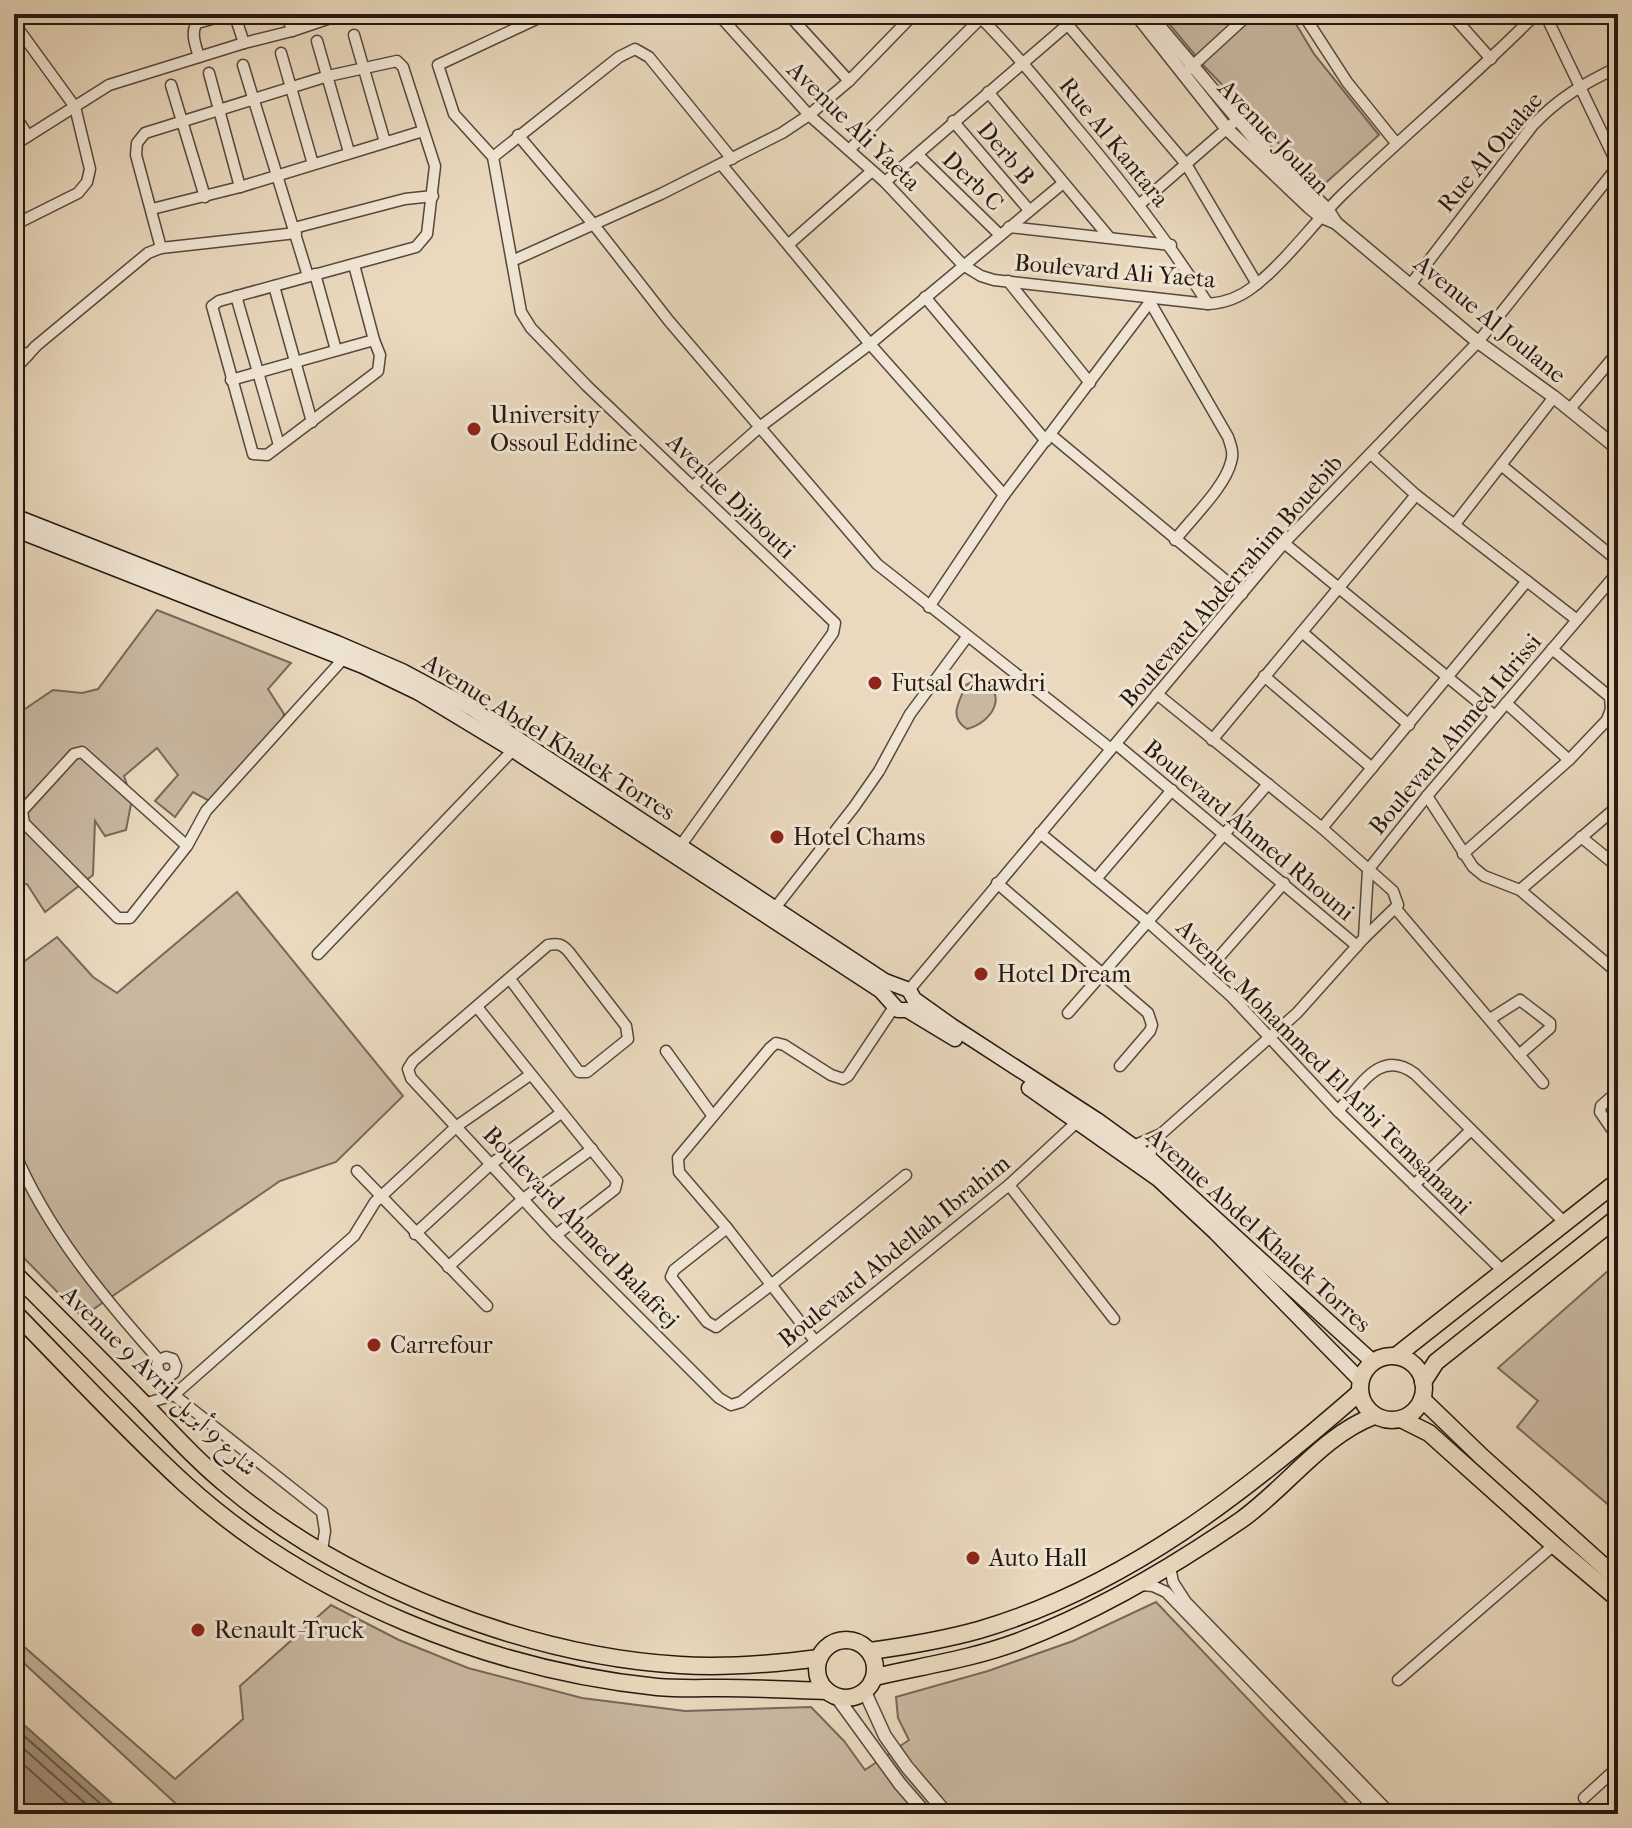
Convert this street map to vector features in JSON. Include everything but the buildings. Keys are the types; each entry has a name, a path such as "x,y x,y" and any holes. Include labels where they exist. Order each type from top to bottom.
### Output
{"main road":[{"name":"Avenue Abdel Khalek Torres","path":"14,516 337,643 426,683 492,722 881,991 903,999 1133,1146 1373,1362"},
{"name":"Avenue Abdel Khalek Torres","path":"14,529 344,658 419,693 775,908 885,981 903,999 1133,1159 1166,1186 1360,1386"},
{"path":"870,1651 914,1645 991,1626 1074,1593 1193,1527 1229,1501 1360,1386 1373,1362 1396,1356 1618,1181"},
{"path":"1401,1419 1418,1408 1436,1362 1618,1217"},
{"name":"Avenue 9 Avril شارع 9 أبريل","path":"14,1273 183,1446 230,1488 322,1550 416,1601 574,1650 679,1665 770,1665 819,1658"},
{"path":"14,1312 187,1485 233,1523 360,1602 468,1644 580,1676 659,1687 831,1693 856,1697 865,1692 875,1677 874,1659 870,1651 853,1640 842,1639 824,1649 819,1658 818,1676 831,1693"},
{"path":"1396,1356 1414,1365 1423,1390 1491,1465 1618,1579"},
{"path":"1360,1386 1367,1409 1374,1416 1401,1419 1429,1433 1618,1599"},
{"path":"875,1677 1014,1643 1068,1621 1139,1585 1244,1518 1346,1428 1374,1416"}],"street":[{"path":"14,225 78,193 87,182 90,169 75,107 14,21 23,14"},
{"path":"199,57 193,32 197,23 230,14 235,16 244,43"},
{"path":"287,14 292,31"},
{"path":"14,145 109,85 342,14"},
{"path":"547,14 438,65 454,114 493,157 619,57 637,49 649,57 732,159"},
{"name":"Avenue Ali Yaeta","path":"718,14 809,115 885,182 963,265"},
{"path":"788,14 849,81"},
{"path":"885,182 1080,14"},
{"name":"Avenue Joulan","path":"1136,14 1232,124 1324,213"},
{"name":"Avenue Joulan","path":"1149,14 1188,70"},
{"path":"1188,70 1249,14"},
{"path":"1303,14 1347,82 1396,143"},
{"path":"1451,14 1491,59"},
{"name":"Boulevard Ali Yaeta","path":"963,265 981,276 1008,281 1151,300 1208,304 1228,301 1257,284 1396,143 1491,59 1536,14"},
{"path":"1545,14 1618,166"},
{"path":"512,261 732,159 809,115 849,81 908,16"},
{"path":"849,150 979,16"},
{"name":"Rue Al Kantara","path":"979,16 1024,64 1140,204 1171,245 1208,304"},
{"path":"1068,25 1186,164 1257,284"},
{"path":"354,35 385,142"},
{"path":"317,41 349,152"},
{"path":"281,53 313,164"},
{"path":"161,248 136,155 137,143 145,133 328,76 389,62 401,63 435,166 427,234 423,241 416,247 214,303 212,310 253,454 267,455 378,371 380,355 354,265"},
{"path":"243,65 336,350"},
{"name":"Rue Al Oualae","path":"1411,284 1533,125 1553,104 1578,86 1618,67"},
{"path":"209,73 240,187"},
{"path":"171,85 205,197"},
{"path":"988,92 1109,237"},
{"path":"14,114 28,136"},
{"name":"Derb B","path":"953,121 1029,210"},
{"path":"1140,204 1232,124"},
{"path":"152,209 240,187 423,131"},
{"name":"Boulevard Ahmed Rhouni","path":"518,135 669,321 877,564 967,637 1172,790 1360,942"},
{"name":"Derb C","path":"918,155 1004,231"},
{"name":"Avenue Djibouti","path":"493,157 521,312 531,328 835,623 833,633 677,850"},
{"path":"721,164 870,344 1004,495"},
{"name":"Boulevard Abderrahim Bouebib","path":"712,1115 776,1043 831,1075 846,1078 903,999 997,883 1284,543 1478,342 1618,166"},
{"path":"789,244 872,171"},
{"path":"692,487 761,426 870,344 1062,184"},
{"path":"14,370 136,261 161,248 295,230 405,199 433,196"},
{"name":"Avenue Al Joulane","path":"1324,213 1478,342 1554,397 1618,449"},
{"path":"1004,231 1109,237 1171,245"},
{"path":"1008,281 1090,383"},
{"path":"274,286 312,422"},
{"path":"236,296 279,445"},
{"path":"925,297 1049,438 1242,594"},
{"path":"929,607 1004,495 1151,300 1228,437 1233,452 1223,479 1175,540"},
{"path":"231,380 374,340"},
{"path":"14,348 28,355"},
{"path":"1569,410 1618,352"},
{"path":"1455,524 1554,397"},
{"path":"1371,454 1416,495 1577,620"},
{"path":"1501,465 1618,561"},
{"path":"1212,740 1416,495"},
{"path":"1284,543 1495,716"},
{"name":"Boulevard Ahmed Idrissi","path":"1360,942 1368,870 1618,572"},
{"path":"1322,828 1527,581"},
{"path":"1302,632 1409,725"},
{"path":"775,908 854,807 879,771 910,714 967,637"},
{"path":"1463,854 1569,760 1607,720 1612,703 1603,691 1552,649"},
{"path":"187,846 82,752 74,754 22,811 24,823 118,918 130,918 187,846 206,811 344,658"},
{"path":"1264,676 1372,768"},
{"path":"1148,1157 1161,1134 1315,995 1360,942 1396,909 1397,898 1322,828 1157,694"},
{"path":"1506,703 1569,760"},
{"path":"318,954 513,750"},
{"path":"1068,1013 1268,784"},
{"path":"1096,879 1172,790"},
{"path":"1427,796 1463,854 1484,876 1520,890 1618,973"},
{"path":"1520,890 1618,806"},
{"name":"Avenue Mohammed El Arbi Temsamani","path":"1040,833 1206,972 1338,1111 1504,1272"},
{"path":"1581,837 1618,867"},
{"path":"997,883 1152,1019 1150,1031 1120,1066"},
{"path":"1206,972 1284,883"},
{"path":"1396,909 1543,1083"},
{"path":"510,979 579,1072 587,1072 628,1039 626,1026 564,946 548,945 477,1007 616,1179 617,1186 556,1235"},
{"path":"1490,1019 1520,1000 1550,1023 1550,1028 1519,1055"},
{"name":"Boulevard Ahmed Balafrej","path":"477,1007 413,1061 408,1069 411,1078 556,1235 719,1398 731,1405"},
{"path":"666,1051 712,1115 679,1155 677,1167 815,1341"},
{"path":"1338,1111 1376,1069 1400,1064 1415,1074 1565,1223"},
{"path":"144,1404 174,1395 354,1236 381,1196 457,1126 530,1075"},
{"path":"1618,1091 1601,1106 1600,1112 1618,1138"},
{"path":"415,1234 491,1164 561,1113"},
{"name":"Boulevard Abdellah Ibrahim","path":"731,1405 741,1402 1009,1185 1078,1121"},
{"path":"1414,1185 1471,1130"},
{"path":"1133,1146 1161,1134"},
{"path":"448,1267 523,1199 592,1149"},
{"path":"14,1151 37,1199 79,1264 159,1360"},
{"path":"357,1171 487,1306"},
{"path":"727,1228 674,1270 673,1282 707,1322 716,1327 906,1175"},
{"path":"1009,1185 1114,1319"},
{"path":"192,1379 171,1373 159,1373 157,1364 166,1357 173,1359 171,1373 174,1395 322,1512 325,1531 322,1550"},
{"path":"1398,1680 1554,1545"},
{"path":"1170,1567 1173,1582 1186,1602 1391,1814"},
{"path":"1139,1585 1153,1586 1166,1592 1380,1814"},
{"path":"865,1692 885,1736 947,1814"},
{"path":"831,1693 926,1814"},
{"path":"1584,1798 1618,1767"}],"shaded area":[{"path":"1161,14 1290,14 1314,54 1379,135 1321,187 1204,66"},
{"path":"157,610 291,663 268,689 284,714 278,732 213,803 193,792 175,817 155,801 178,775 157,748 124,776 132,799 126,830 105,836 95,821 93,875 45,912 27,884 14,886 14,723 25,709 53,690 82,693 98,689"},
{"path":"979,678 994,691 996,699 990,714 967,729 956,714 958,703 966,685"},
{"path":"237,892 403,1096 336,1162 280,1181 82,1317 14,1248 14,969 57,937 93,977 117,993"},
{"path":"1618,1262 1618,1513 1517,1427 1538,1401 1498,1368"},
{"path":"1156,1602 1357,1814 187,1814 14,1654 14,1638 175,1779 243,1719 240,1686 331,1605 399,1640 468,1668 582,1698 685,1711 811,1707 844,1741 865,1770 909,1740 898,1718 896,1697 988,1671 1073,1641"}],"water":[{"path":"14,1716 124,1814 14,1814"}],"place":[{"name":"University Ossoul Eddine","path":"474,429"},
{"name":"Futsal Chawdri","path":"875,683"},
{"name":"Hotel Chams","path":"777,837"},
{"name":"Hotel Dream","path":"981,974"},
{"name":"Carrefour","path":"374,1345"},
{"name":"Auto Hall","path":"973,1558"},
{"name":"Renault-Truck","path":"198,1630"}]}
